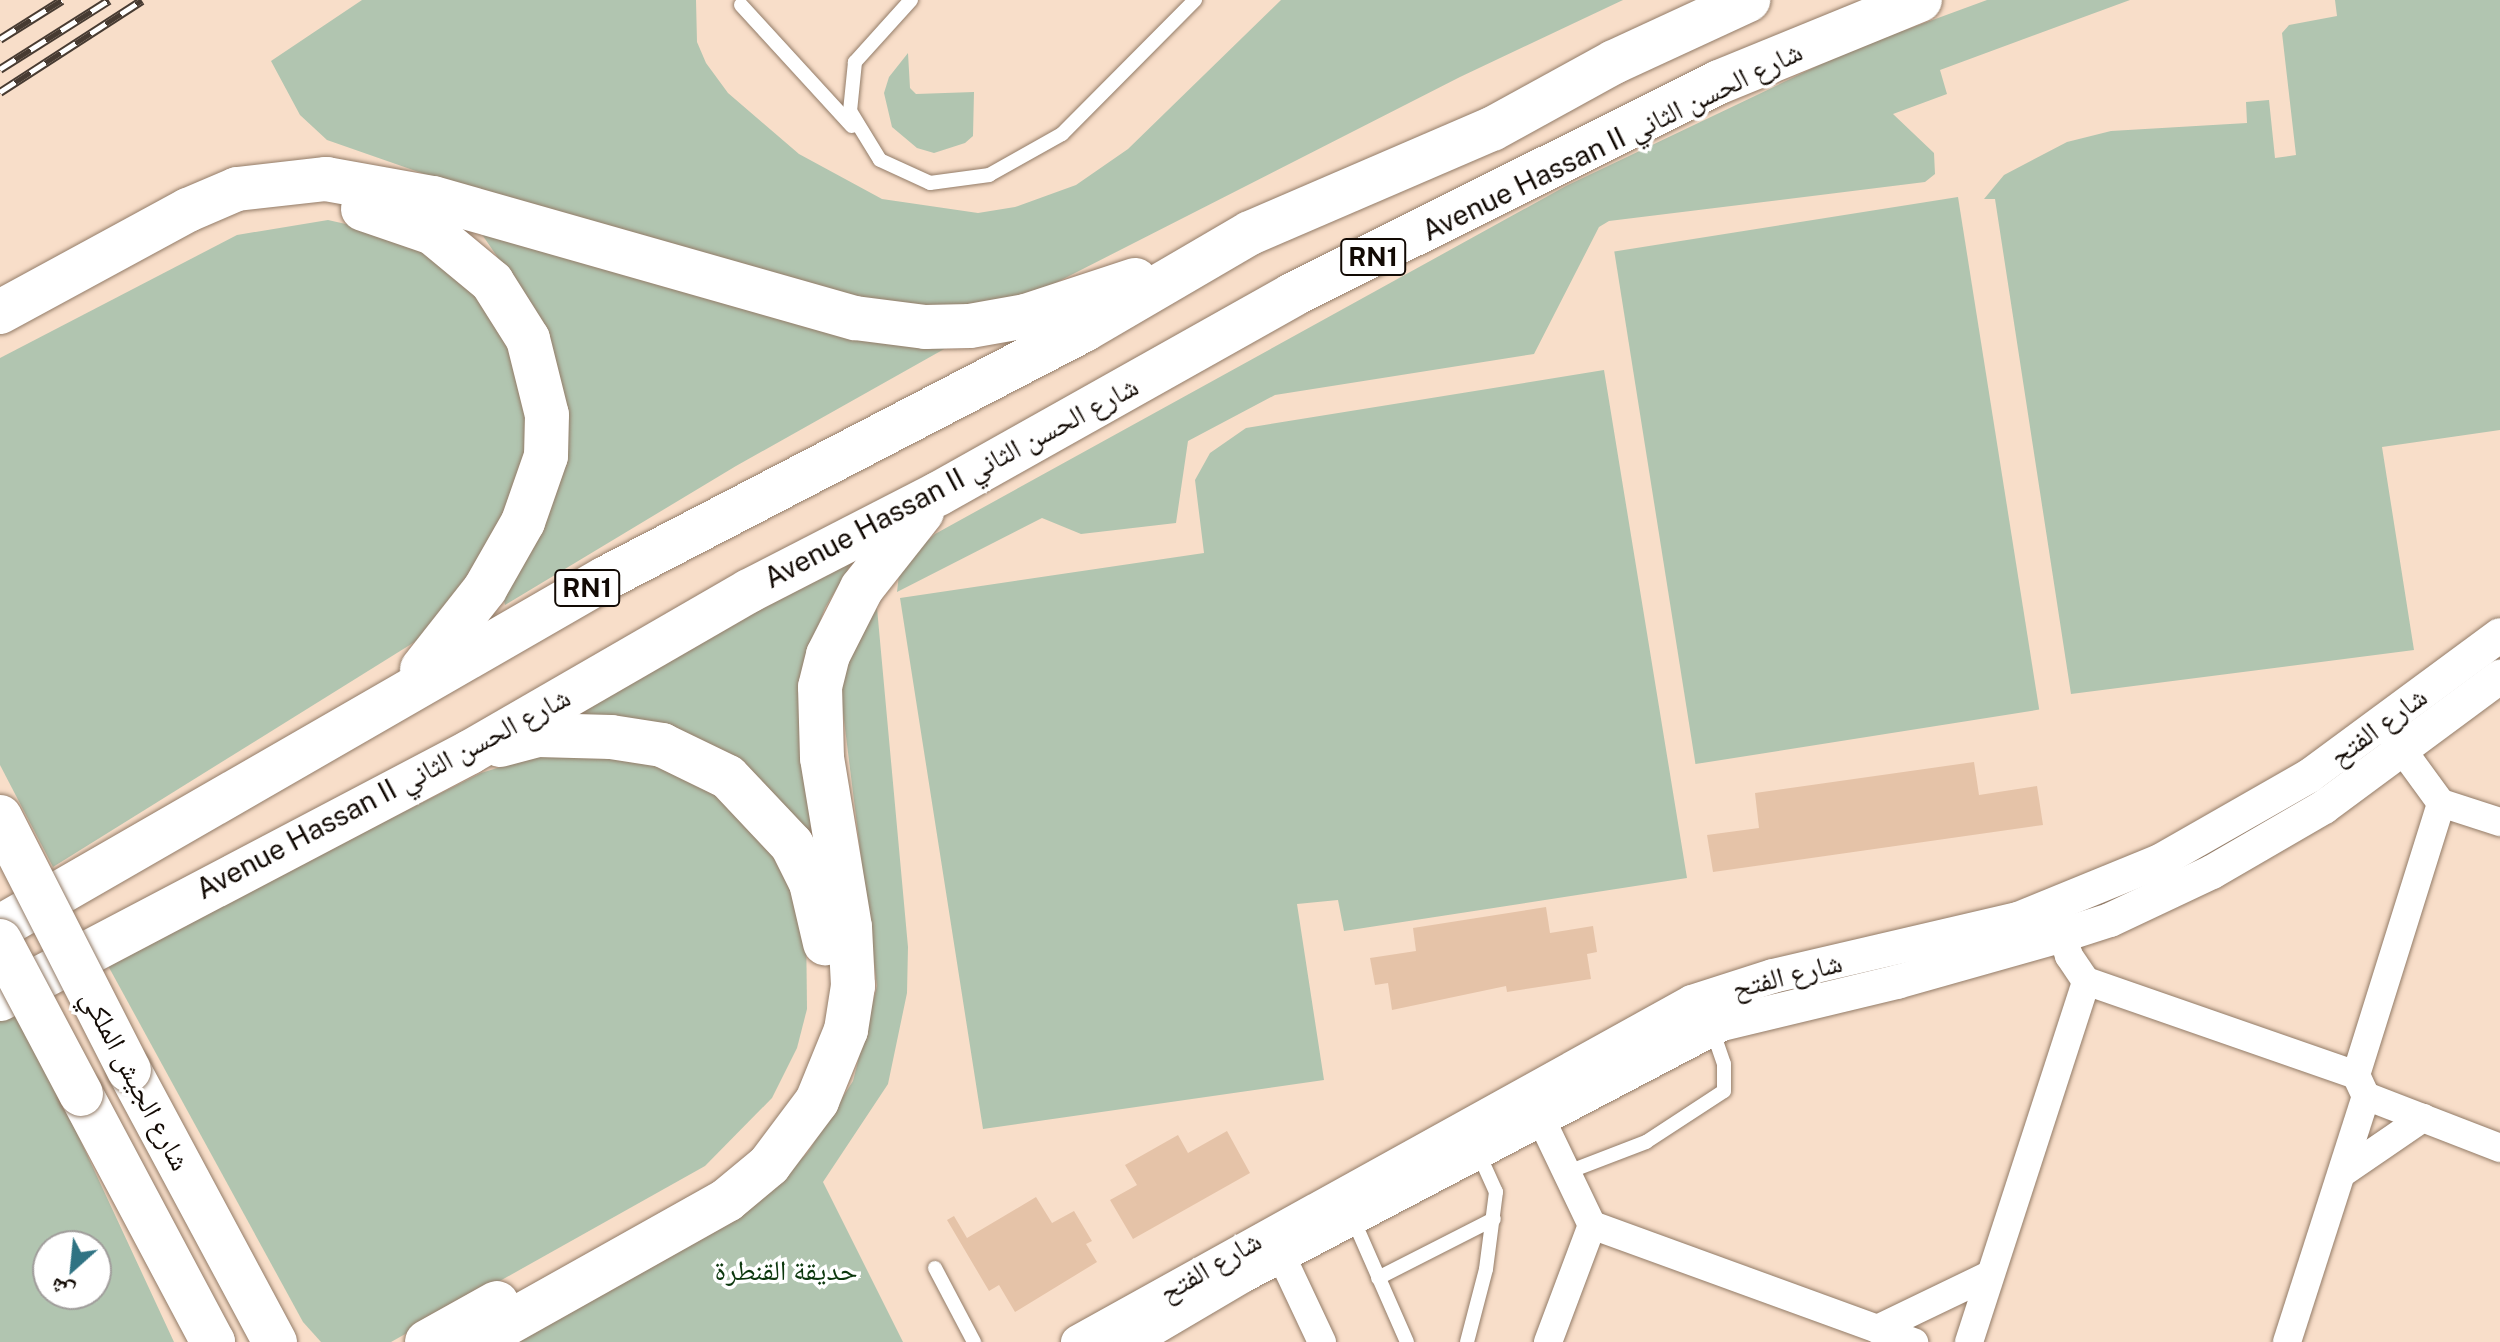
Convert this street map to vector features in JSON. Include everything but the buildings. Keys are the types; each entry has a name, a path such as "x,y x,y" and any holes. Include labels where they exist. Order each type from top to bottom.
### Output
{"main road":[{"name":"RN1","path":"1398,170 1475,114 1678,0"},
{"name":"RN1","path":"0,927 120,861 405,690 887,429 1084,330 1250,233 1492,129 1614,62 1748,0"},
{"name":"Avenue Hassan II شارع الحسن الثاني","path":"0,999 470,752 749,591 938,494 1292,295 1719,82 1920,0"},
{"path":"0,312 188,210 237,189 326,179 433,198 855,318 925,327 970,326 1026,316 1101,289 1185,269"},
{"path":"0,340 169,250 279,209 309,203 388,214 433,233 465,255 492,282 528,339 547,415 546,456 537,491 505,557 467,615 405,690"},
{"path":"474,1342 727,1200 769,1165 817,1101 846,1030 853,986 850,927 822,758 820,687 828,655 862,588 938,494"},
{"path":"427,1342 635,1227 751,1147 808,1066 826,995 821,915 811,883 792,845 728,777 662,745 576,733 538,735 470,752"},
{"name":"شارع الجيش الملكي","path":"0,817 129,1070 275,1342"},
{"name":"شارع الجيش الملكي","path":"0,941 213,1342"}],"street":[{"name":"شارع الفتح","path":"2058,921 2160,861 2256,810 2382,723 2500,635"},
{"name":"شارع الفتح","path":"1535,1105 1712,1028 1835,979 2058,921 2110,920 2212,872 2324,807 2403,752 2500,677"},
{"path":"2382,723 2441,803 2500,822"},
{"path":"2287,1342 2344,1172 2361,1086 2441,803"},
{"path":"1969,1342 1987,1276 2086,981 2058,921"},
{"name":"شارع الفتح","path":"1078,1342 1276,1244 1535,1105 1692,1002 1746,983 1835,979"},
{"path":"2086,981 2361,1086 2423,1118 2500,1148"},
{"path":"1535,1105 1592,1225 1548,1342"},
{"path":"2344,1172 2423,1118"},
{"name":"شارع الفتح","path":"1130,1342 1276,1244 1353,1219 1471,1140"},
{"path":"1592,1225 1914,1342"},
{"path":"1276,1244 1322,1342"},
{"path":"1877,1329 1987,1276"}],"lane":[{"path":"862,138 850,111 855,62 911,0"},
{"path":"741,5 880,160 904,175 930,183 989,175 1062,134 1195,0"},
{"path":"1568,1172 1646,1142 1724,1091 1724,1064 1712,1028"},
{"path":"1467,1342 1494,1219 1496,1192 1471,1140"},
{"path":"1353,1219 1407,1342"},
{"path":"1378,1278 1494,1219"},
{"path":"935,1268 974,1342"}],"green space":[{"path":"362,0 696,0 697,42 706,63 728,93 799,154 882,199 978,213 1015,207 1076,185 1128,149 1281,0 1623,0 1460,77 1020,301 894,310 433,177 327,140 300,115 271,61"},
{"path":"1987,0 2130,0 1940,70 1947,94 1893,114 1934,153 1935,174 1925,182 1609,221 1599,227 1534,354 1275,395 1188,441 1176,523 1081,534 1042,518 897,592 900,566 935,534 1566,186 1851,50"},
{"path":"2335,0 2500,0 2500,430 2382,447 2414,650 2071,694 1995,199 1984,199 2004,175 2067,142 2111,131 2247,123 2246,102 2269,100 2275,158 2296,155 2282,33 2289,25 2337,16"},
{"path":"908,53 910,88 916,94 974,92 973,136 965,143 934,153 917,148 892,127 884,93 889,77"},
{"path":"1958,197 2039,710 1695,764 1614,251"},
{"path":"328,220 399,236 481,293 509,337 529,425 521,486 444,619 413,643 53,867 0,765 0,358 237,235"},
{"path":"481,233 962,339 736,466 505,605 502,591 551,496 520,290"},
{"path":"1604,370 1687,878 1344,931 1338,900 1297,904 1324,1080 983,1129 900,598 1204,553 1195,480 1210,453 1246,428"},
{"path":"856,556 825,608 813,640 819,831 811,843 784,806 558,718"},
{"name":"حديقة القنطرة","path":"877,608 908,947 907,993 888,1084 823,1182 903,1342 514,1342 763,1198 808,1152 853,1081 877,986 841,696 843,666"},
{"path":"636,755 718,787 770,845 806,921 807,1009 797,1048 772,1098 705,1166 391,1342 321,1342 303,1322 106,962 481,773 533,757"},
{"path":"17,1004 174,1342 0,1342 0,1014"}],"railway":[{"path":"0,39 62,0"},
{"path":"0,69 109,0"},
{"path":"0,92 142,0"}]}
